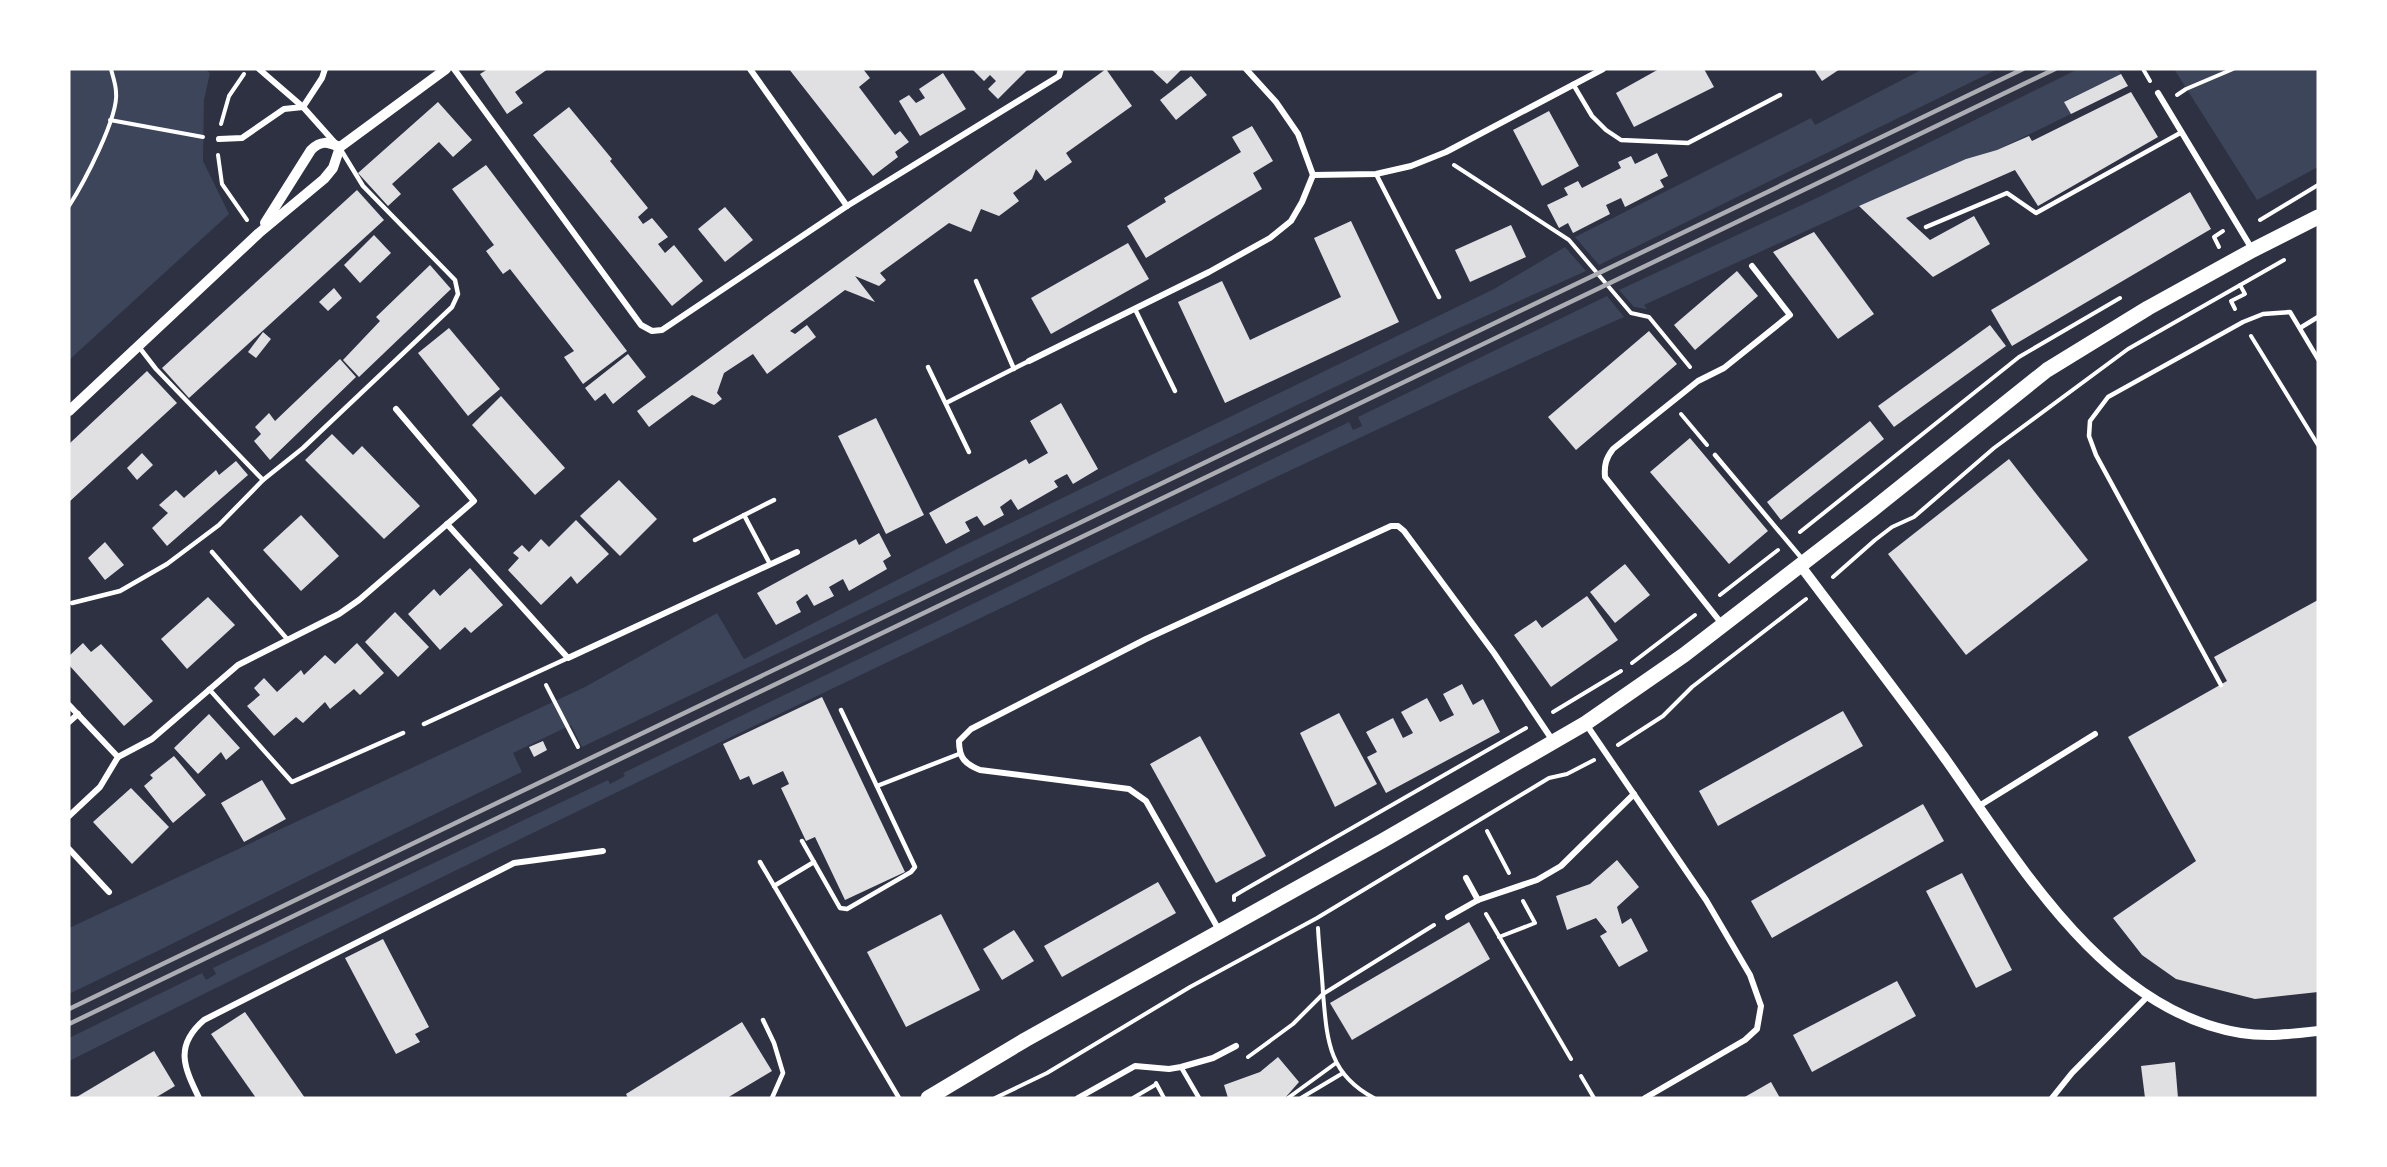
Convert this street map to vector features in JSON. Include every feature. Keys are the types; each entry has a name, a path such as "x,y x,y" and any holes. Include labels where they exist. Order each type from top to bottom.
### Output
{"main road":[{"path":"928,1098 1025,1040 1220,932 1586,723 1684,655 2047,370 2148,308 2253,250 2318,218"}],"street":[{"path":"259,69 303,107 340,147"},
{"path":"303,107 325,69"},
{"path":"69,411 259,233 324,179 333,168 340,147 446,69"},
{"path":"454,69 640,325 652,331 662,330 847,206 1059,76 1061,69"},
{"path":"750,69 847,206"},
{"path":"1029,361 1209,272 1270,238 1291,221 1313,175 1298,134 1276,102 1246,69"},
{"path":"1313,175 1376,174 1411,166 1446,152 1603,69"},
{"path":"2158,93 2253,250"},
{"path":"219,140 242,138 284,109 303,107"},
{"path":"259,233 311,150 318,143 326,142 340,147"},
{"path":"1722,624 1605,477 1606,457 1698,381 1724,368 1790,315 1752,266"},
{"path":"69,816 100,787 118,757 153,739 238,665 339,614 359,600 474,501 396,409"},
{"path":"447,524 568,658 797,552"},
{"path":"1220,932 1146,801 1138,794 1129,789 980,770 968,765 959,754 959,741 971,729 1146,639 1391,526 1398,526 1494,653 1553,741"},
{"path":"1802,563 2019,863 2085,944 2148,996 2206,1024 2241,1033 2276,1036 2318,1031"},
{"path":"69,705 118,757"},
{"path":"69,722 78,714"},
{"path":"1586,723 1706,900 1750,975 1761,1006 1757,1029 1745,1040 1645,1098"},
{"path":"1979,806 2095,734"},
{"path":"1448,917 1478,900 1517,888 1561,866 1634,794"},
{"path":"69,849 109,892"},
{"path":"199,1098 184,1067 184,1053 193,1029 204,1020 514,863 603,851"},
{"path":"1466,878 1478,900"},
{"path":"2052,1098 2072,1073 2148,996"},
{"path":"1078,1098 1135,1066 1181,1067 1213,1058 1236,1046"}],"lane":[{"path":"1574,84 1592,116 1606,130 1621,140 1688,143 1780,95"},
{"path":"1926,227 2007,193 2036,213 2182,132"},
{"path":"72,603 120,591 168,564 219,525 263,480 303,448 447,312 458,294 454,280 363,186 340,147"},
{"path":"1376,174 1439,297"},
{"path":"976,280 1014,369"},
{"path":"1134,309 1175,391"},
{"path":"2221,685 2096,455 2089,436 2090,421 2108,398 2243,322 2263,314 2290,312 2318,359"},
{"path":"2300,328 2318,317"},
{"path":"139,347 156,369 263,480"},
{"path":"946,403 1029,361"},
{"path":"928,367 969,452"},
{"path":"1715,455 1802,563"},
{"path":"695,540 774,500"},
{"path":"744,515 770,564"},
{"path":"212,552 288,640"},
{"path":"424,724 568,658"},
{"path":"210,689 292,782 403,733"},
{"path":"802,841 840,908 847,909 911,872 915,867 841,710"},
{"path":"877,786 959,754"},
{"path":"760,862 899,1098"},
{"path":"774,886 814,862"},
{"path":"763,1020 774,1043 783,1073 772,1098"},
{"path":"1181,1067 1198,1098"}],"path":[{"path":"69,206 98,155 110,120 117,94 111,69"},
{"path":"2165,104 2186,89 2234,69"},
{"path":"110,120 219,140"},
{"path":"1446,152 1455,167 1569,240 1631,313 1649,317 1698,381"},
{"path":"1834,576 1892,527 1914,517 1994,448 2119,356 2241,287 2245,294 2231,302"},
{"path":"2247,330 2318,445"},
{"path":"1671,403 1715,455"},
{"path":"1794,537 1870,478"},
{"path":"1727,589 1783,546"},
{"path":"1618,745 1663,716 1692,687 1806,599"},
{"path":"1556,711 1626,668 1689,620"},
{"path":"540,671 578,747"},
{"path":"1244,890 1527,727"},
{"path":"995,1098 1022,1082 1047,1073 1190,987 1317,918 1549,778 1567,774 1595,760"},
{"path":"1486,831 1535,922 1499,936"},
{"path":"1478,900 1571,1059"},
{"path":"1241,1061 1279,1036 1323,994 1448,917"},
{"path":"1318,928 1327,1042 1343,1073 1354,1086 1374,1098"},
{"path":"1288,1098 1336,1063"},
{"path":"1301,1098 1343,1073"},
{"path":"1581,1076 1594,1098"},
{"path":"1132,1098 1156,1084 1187,1077"}],"shaded area":[{"path":"69,69 205,69 210,73 204,100 203,161 229,214 69,360"},
{"path":"1923,69 1998,69 1599,265 1575,237 1811,118 1815,125"},
{"path":"2078,69 2118,69 2121,74 2065,101 2071,114 1997,150 1966,159 1644,305 1647,309 1634,307 1619,290 1821,196"},
{"path":"2174,69 2318,69 2318,167 2257,200"},
{"path":"1565,247 1586,271 1448,333 582,747 571,725 513,753 522,772 69,994 69,928 585,687 717,613 744,659 959,548 1494,289"},
{"path":"1607,296 1624,317 1470,386 775,716 69,1061 69,1038 202,973 206,980 216,974 213,968 608,780 610,784 625,776 623,773 1349,422 1353,430 1362,426 1358,417"}],"building":[{"path":"488,69 548,69 515,92 523,103 507,114 480,74"},
{"path":"789,69 863,69 870,78 859,87 895,135 900,131 909,142 895,152 898,157 873,176"},
{"path":"972,69 1028,69 998,99 988,89 996,81 990,75 984,81"},
{"path":"1106,69 1132,106 1066,153 1072,162 1045,181 1036,169 1032,179 1013,193 1019,201 999,216 981,209 971,232 949,223 880,273 886,280 879,286 855,276 875,302 845,290 790,331 795,334 807,325 816,337 767,374 753,354 724,373 717,393 722,399 714,405 692,395 649,427 637,411"},
{"path":"1151,69 1182,69 1167,84"},
{"path":"1659,69 1704,69 1714,87 1634,127 1616,93"},
{"path":"1814,69 1840,69 1822,81"},
{"path":"943,73 966,109 920,136 899,101 909,95 916,103 925,98 919,89"},
{"path":"2121,74 2128,86 2071,114 2064,102"},
{"path":"1191,76 1207,95 1176,120 1160,100"},
{"path":"2131,92 2158,137 2038,206 2015,170 1906,218 1930,240 1974,216 1990,244 1933,277 1859,206 1966,159 1997,150 2029,136 2032,141"},
{"path":"438,102 472,140 453,157 439,142 392,184 401,194 388,206 358,173"},
{"path":"569,107 612,159 610,161 648,208 638,217 643,224 652,218 668,237 658,244 665,253 674,245 703,281 672,306 533,135"},
{"path":"1549,111 1579,166 1542,186 1513,130"},
{"path":"1252,126 1273,161 1253,173 1262,189 1146,258 1127,226 1166,202 1164,198 1241,152 1232,137"},
{"path":"1657,153 1668,176 1660,180 1664,187 1625,207 1621,198 1606,205 1610,214 1573,233 1568,223 1559,228 1547,205 1568,195 1564,188 1578,181 1582,188 1621,168 1618,162 1631,156 1635,164"},
{"path":"486,165 627,351 583,384 564,357 574,351 510,269 503,274 486,251 494,245 452,189"},
{"path":"357,190 384,220 189,398 162,368"},
{"path":"2190,192 2211,229 2012,346 1991,310"},
{"path":"725,207 753,240 725,262 698,229"},
{"path":"1351,221 1399,322 1225,403 1178,302 1222,281 1250,340 1341,297 1314,238"},
{"path":"1511,225 1526,257 1470,282 1455,250"},
{"path":"1814,232 1874,314 1838,339 1773,252"},
{"path":"374,235 391,253 360,283 344,265"},
{"path":"1128,243 1149,279 1051,334 1031,298"},
{"path":"430,265 451,289 359,377 343,360 380,321 376,317"},
{"path":"1737,271 1758,296 1695,350 1674,325"},
{"path":"334,288 342,298 328,311 319,302"},
{"path":"1990,325 2006,346 1894,427 1878,406"},
{"path":"449,328 500,389 468,416 418,353"},
{"path":"1649,331 1677,364 1576,450 1548,417"},
{"path":"263,332 271,339 256,358 248,352"},
{"path":"628,354 646,377 613,404 605,393 595,401 585,388"},
{"path":"340,359 356,377 270,460 254,441 261,434 255,427 269,413 275,421"},
{"path":"147,371 177,403 69,502 69,444"},
{"path":"501,396 565,468 535,495 472,425"},
{"path":"1061,403 1098,469 1073,484 1067,474 1054,481 1058,487 1018,510 1011,499 1000,507 1004,515 984,526 977,516 965,522 970,531 946,544 929,513 1026,459 1029,464 1048,453 1030,421"},
{"path":"876,418 924,515 886,534 838,436"},
{"path":"1870,421 1884,439 1781,520 1767,502"},
{"path":"332,434 353,455 362,446 420,506 384,539 305,460"},
{"path":"1690,438 1768,531 1729,564 1650,472"},
{"path":"142,453 153,465 137,480 127,468"},
{"path":"2009,459 2088,560 1966,655 1888,554"},
{"path":"236,461 248,475 167,546 152,528 168,513 159,505 176,490 184,498 216,470 219,475"},
{"path":"619,480 657,519 620,556 580,516"},
{"path":"301,515 339,556 301,591 263,550"},
{"path":"576,520 609,554 577,584 571,576 541,605 508,570 519,558 513,553 522,545 529,552 541,539 549,547"},
{"path":"879,533 891,556 883,561 887,569 849,591 843,579 829,587 834,596 814,606 807,594 796,602 801,612 776,625 757,593 856,539 859,545"},
{"path":"105,542 124,565 105,580 88,558"},
{"path":"1625,564 1650,595 1615,623 1590,592"},
{"path":"470,568 503,605 471,633 465,627 440,650 408,614 434,589 440,596"},
{"path":"1587,596 1618,640 1551,687 1514,635 1536,620 1542,628"},
{"path":"208,597 235,625 187,669 161,639"},
{"path":"2318,600 2318,992 2255,999 2176,979 2142,955 2113,918 2196,861 2128,737 2227,681 2214,657"},
{"path":"395,612 429,647 398,677 365,642"},
{"path":"83,643 91,652 101,644 153,701 124,726 69,665 69,656"},
{"path":"357,643 384,673 360,695 354,689 330,709 325,702 303,723 296,717 274,736 247,706 260,695 254,688 264,678 277,692 301,670 304,675 325,655 335,664"},
{"path":"1462,684 1473,705 1483,699 1500,732 1386,793 1367,757 1377,752 1366,732 1393,718 1403,738 1413,733 1401,712 1427,698 1440,722 1454,715 1443,694"},
{"path":"822,697 905,872 845,900 815,837 806,841 781,788 789,784 783,771 753,785 749,776 740,780 723,744"},
{"path":"1843,711 1863,746 1718,826 1699,791"},
{"path":"1339,713 1377,784 1335,807 1300,733"},
{"path":"209,714 240,748 226,760 221,752 198,774 174,748"},
{"path":"1200,736 1266,856 1216,883 1150,764"},
{"path":"543,741 547,750 534,757 529,747"},
{"path":"174,756 206,795 173,823 144,786 153,778 150,775"},
{"path":"262,780 286,819 244,842 221,803"},
{"path":"131,788 169,827 132,864 93,822"},
{"path":"1923,804 1944,841 1772,938 1751,901"},
{"path":"1617,860 1639,887 1617,907 1622,924 1631,918 1648,951 1619,967 1600,936 1607,932 1596,918 1567,930 1556,896 1590,884"},
{"path":"1962,873 2012,970 1976,988 1926,891"},
{"path":"1158,882 1176,913 1062,977 1044,946"},
{"path":"941,914 980,990 906,1027 867,952"},
{"path":"1469,922 1490,959 1352,1040 1330,1003"},
{"path":"1014,930 1034,961 1002,980 983,949"},
{"path":"383,939 429,1027 415,1034 420,1042 396,1054 345,958"},
{"path":"1897,981 1916,1016 1812,1072 1793,1035"},
{"path":"245,1012 305,1098 256,1098 211,1034"},
{"path":"742,1022 772,1071 727,1098 628,1098 626,1094"},
{"path":"154,1051 175,1086 155,1098 75,1098"},
{"path":"1278,1057 1299,1082 1285,1098 1228,1098 1224,1085 1260,1072"},
{"path":"2175,1062 2178,1098 2145,1098 2141,1066"},
{"path":"1771,1082 1780,1098 1743,1098"}],"railway":[{"path":"69,1009 2023,69"},
{"path":"69,1024 2055,69"}]}
